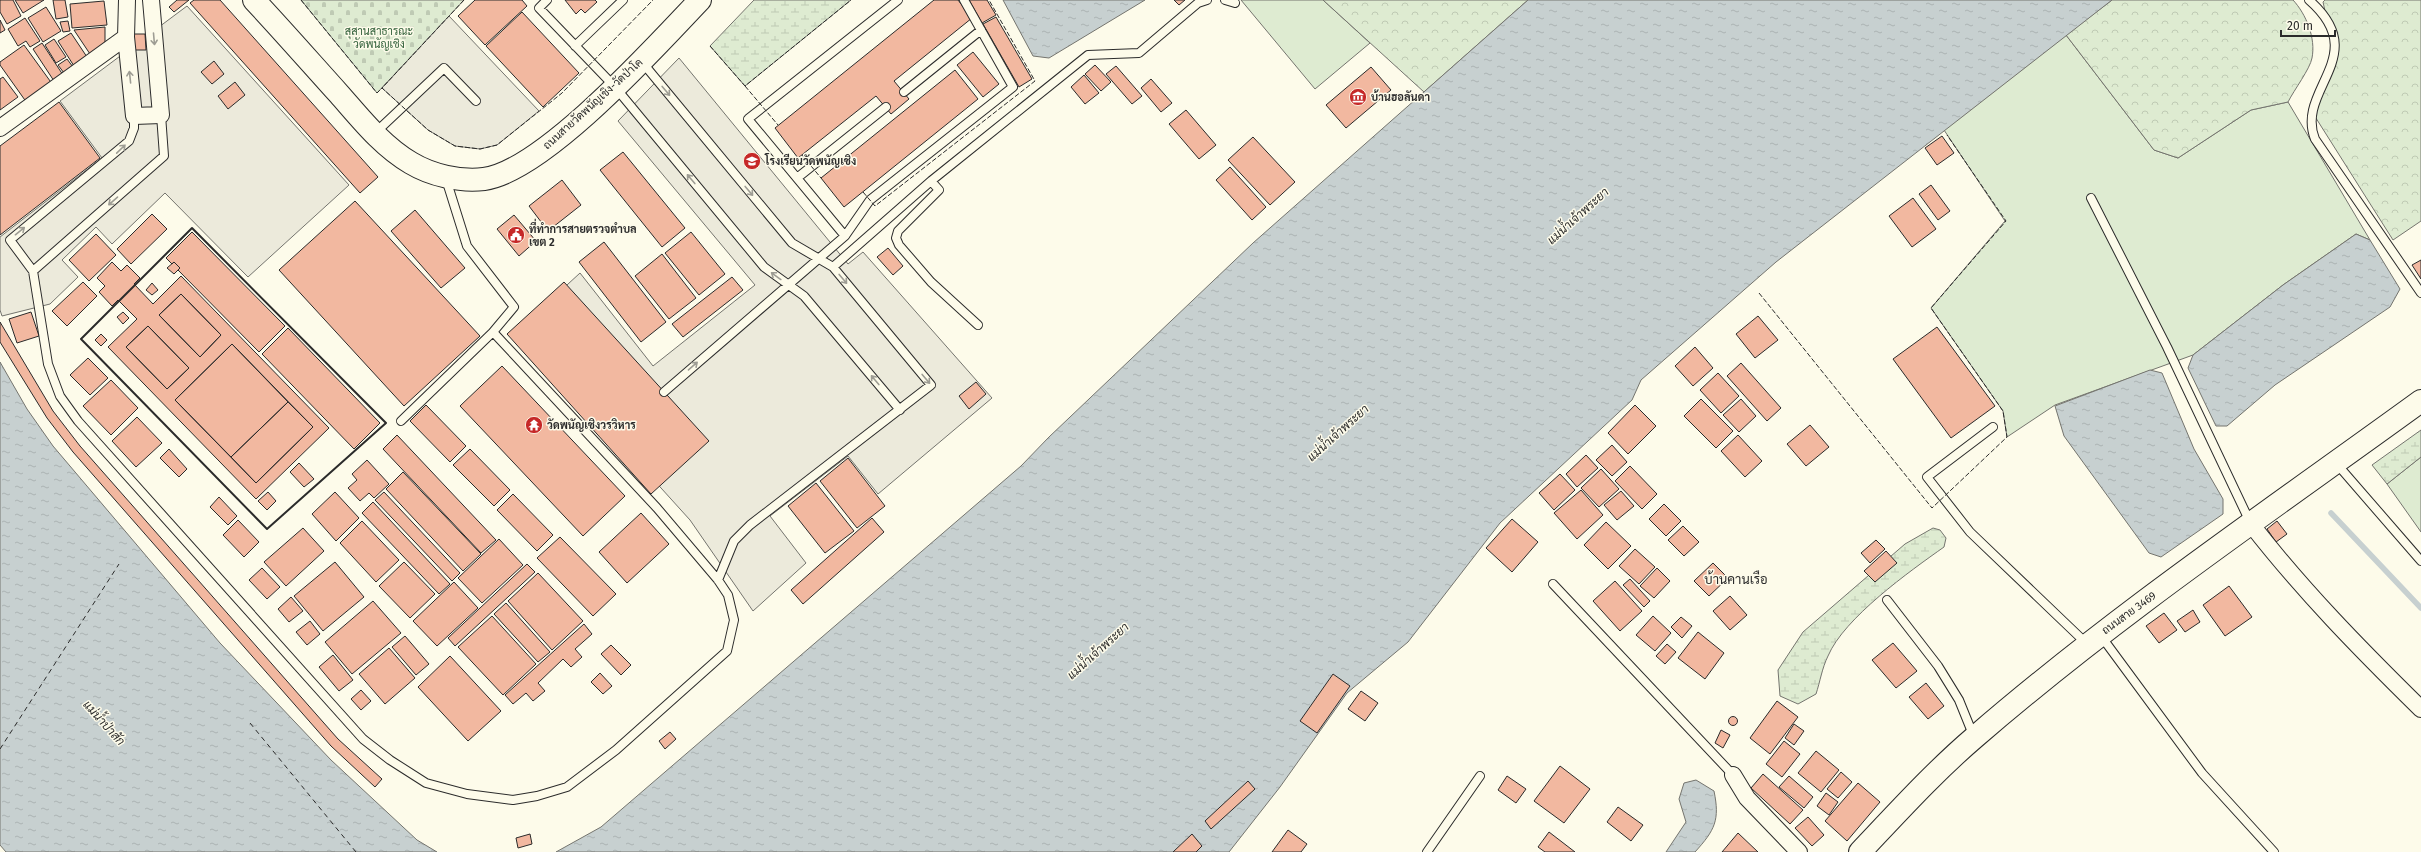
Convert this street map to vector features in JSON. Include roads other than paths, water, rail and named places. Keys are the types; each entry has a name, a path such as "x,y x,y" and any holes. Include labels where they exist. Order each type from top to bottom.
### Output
{"street":[{"path":"127,0 126,37 134,116 161,114 151,0"},
{"name":"ถนนสายวัดพนัญเชิง-วัดป่าโค","path":"254,0 374,133 411,163 445,177 484,179 516,168 552,143 641,62 700,0"},
{"path":"0,128 126,37"},
{"name":"ถนนสาย 3469","path":"1860,852 1922,787 1974,738 2094,639 2421,401"},
{"path":"2251,524 2289,573 2344,633 2421,709"},
{"path":"1733,775 1747,798 1799,852"}],"lane":[{"path":"547,0 539,8 615,87 764,267 804,296 900,410"},
{"path":"575,46 623,0"},
{"path":"845,236 748,119 898,0"},
{"path":"664,392 845,236 870,200 1013,87 964,0"},
{"path":"833,266 931,181 1088,54 1139,53 1198,3 1207,0"},
{"path":"1226,0 1235,3"},
{"path":"2309,0 2328,22 2336,45 2335,57 2316,103 2311,130 2315,140 2421,293"},
{"path":"904,92 981,30"},
{"path":"641,62 792,243 818,259 833,266 931,386 750,525 734,541 718,580"},
{"path":"374,133 444,68 476,101"},
{"path":"797,178 886,107"},
{"path":"33,271 164,156 161,114"},
{"path":"134,116 134,128 130,141 114,156 10,240 33,271 48,364 60,396 78,421 363,739 390,760 426,783 467,794 513,800 538,796 567,787 645,725 727,650 734,620 728,594 718,580 603,445 493,332"},
{"path":"401,421 493,332 514,307 467,246 445,177"},
{"path":"931,181 939,190 898,231 896,238 899,245 931,282 978,325"},
{"path":"2091,198 2167,347 2251,524"},
{"path":"1993,427 1927,477 1970,532 2094,639 2202,773 2274,852"},
{"path":"2336,463 2421,562"},
{"path":"1553,584 1733,775"},
{"path":"1886,600 1938,666 1959,700 1974,738"},
{"path":"1427,852 1480,776"}],"water":[{"path":"1003,0 1145,0 1049,58 1033,56"},
{"name":"แม่น้ำเจ้าพระยา","path":"1528,0 2112,0 1776,262 1641,380 1632,400 1500,523 1408,642 1347,693 1280,787 1229,852 556,852 601,827 1021,466 1049,437 1253,243"},
{"path":"2356,234 2370,240 2400,289 2390,307 2275,385 2227,426 2216,426 2188,368 2193,355 2283,285"},
{"name":"แม่น้ำป่าสัก","path":"0,362 27,409 53,446 220,643 331,760 417,840 437,852 6,852 0,845"},
{"path":"2150,370 2162,373 2194,449 2223,499 2223,514 2161,557 2149,553 2064,436 2055,406"},
{"path":"1696,780 1714,791 1716,801 1716,817 1714,824 1707,837 1695,852 1666,852 1686,822 1679,799 1684,783"}],"waterway":[{"path":"2331,513 2421,608"}],"place":[{"name":"บ้านฮอลันดา","path":"1358,97"},
{"name":"โรงเรียนวัดพนัญเชิง","path":"752,161"},
{"name":"ที่ทำการสายตรวจตำบล เขต 2","path":"516,235"},
{"name":"วัดพนัญเชิงวรวิหาร","path":"534,425"}],"district":[{"name":"บ้านคานเรือ","path":"1736,579"}],"park label":[{"name":"สุสานสาธารณะ วัดพนัญเชิง","path":"379,37"}]}
